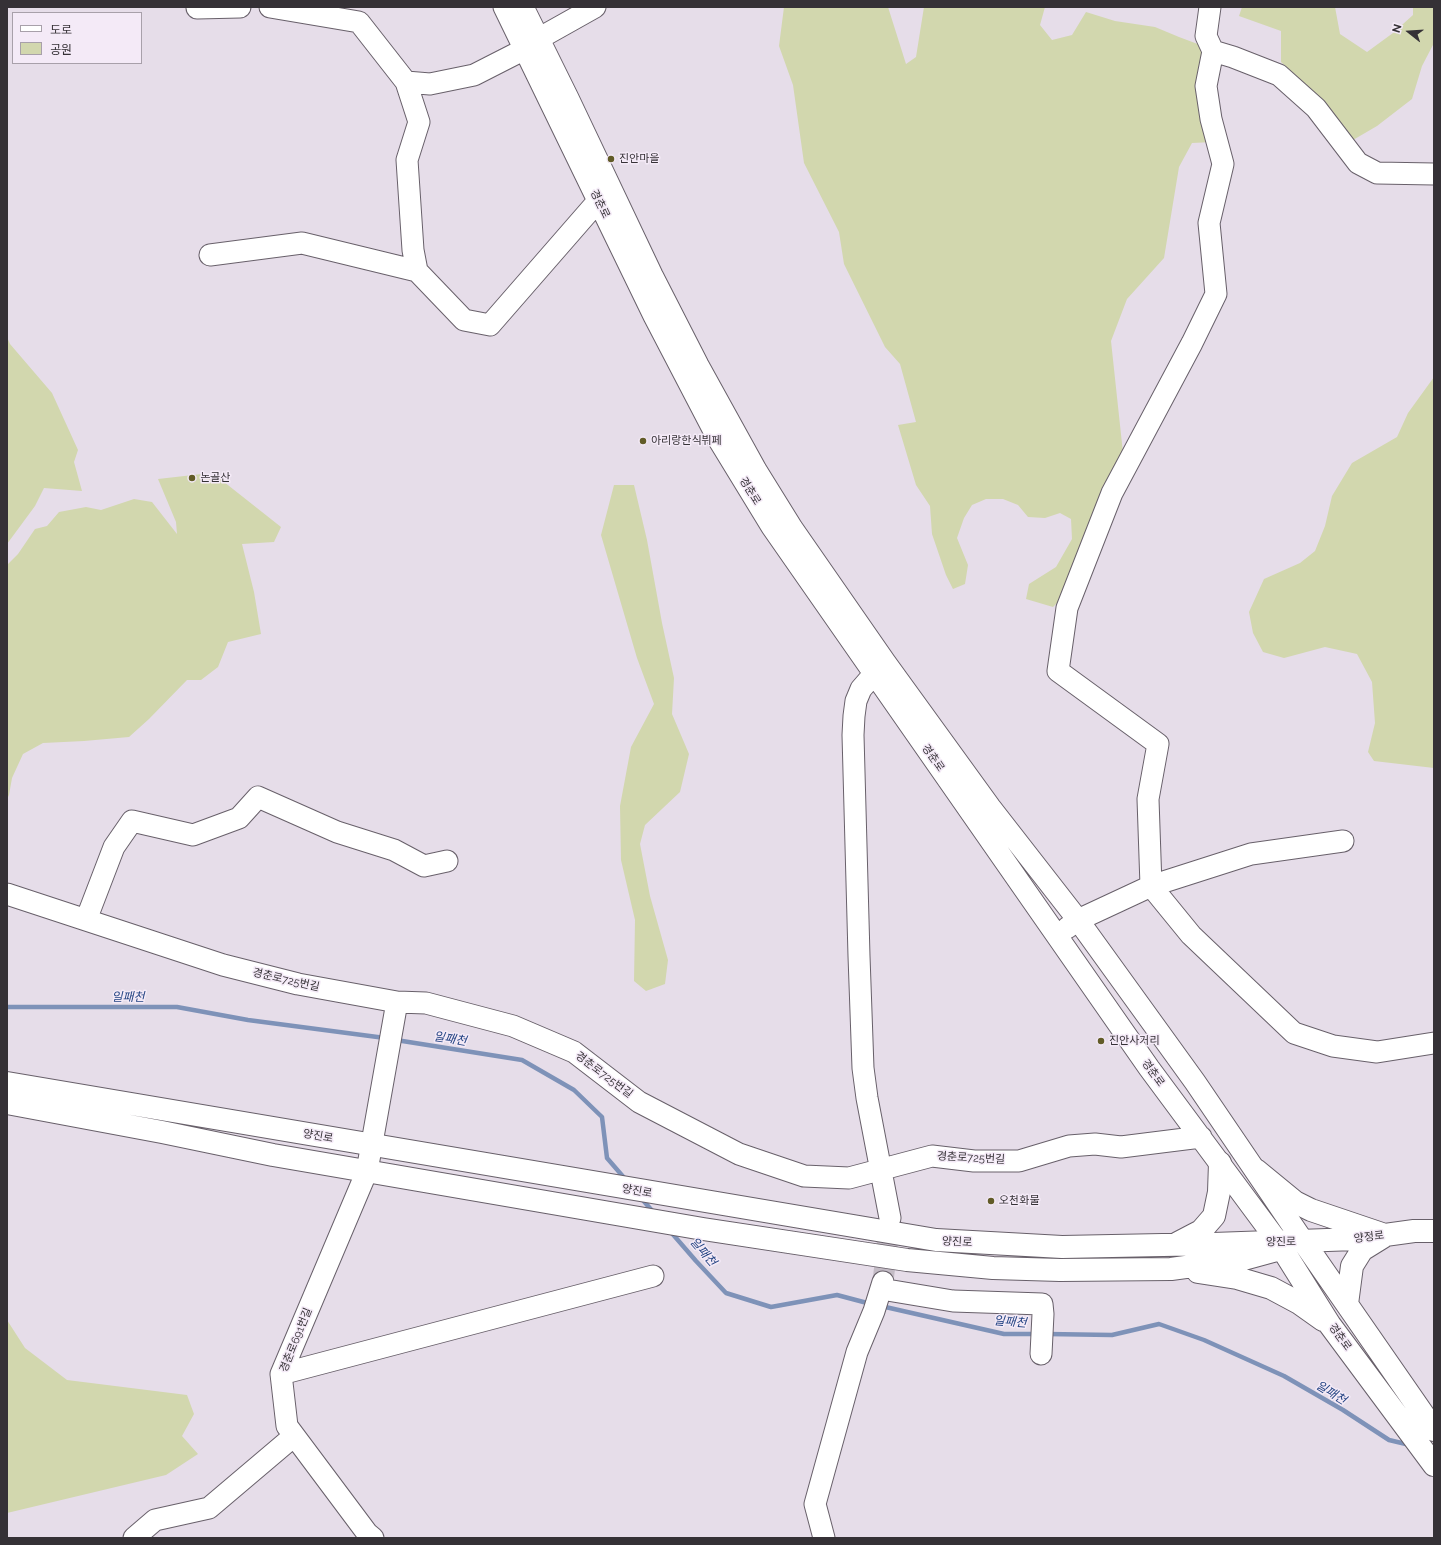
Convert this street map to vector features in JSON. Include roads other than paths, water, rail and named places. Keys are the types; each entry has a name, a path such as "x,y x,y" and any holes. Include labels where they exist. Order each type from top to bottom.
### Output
{"main road":[{"name":"양진로","path":"7,1083 679,1198 936,1240 1062,1247 1280,1245 1303,1241"},
{"name":"양진로","path":"7,1103 162,1132 273,1155 703,1229 907,1260 993,1268 1060,1270 1171,1269 1244,1259 1280,1245"},
{"path":"1175,1245 1201,1231 1214,1216 1219,1192 1220,1163"},
{"path":"1256,1170 1295,1202 1311,1210 1386,1235"},
{"name":"양정로","path":"1303,1241 1356,1239 1414,1231 1434,1231"},
{"path":"1347,1304 1352,1266 1362,1250 1386,1235"},
{"name":"경춘로","path":"1303,1241 1347,1304 1425,1434 1434,1465"},
{"name":"경춘로","path":"1280,1245 1330,1325 1425,1434"},
{"path":"1171,1269 1237,1278 1271,1288 1299,1303 1330,1325"}],"street":[{"path":"197,8 240,7"},
{"path":"270,7 359,22 406,82 419,122 407,160 413,250 417,271"},
{"name":"경춘로","path":"504,7 532,44 568,98 652,275 698,365 756,470 792,528 885,662 990,807 1078,920 1195,1082 1303,1241"},
{"name":"경춘로","path":"523,7 532,44 598,201 654,316 717,437 772,527 1149,1068 1280,1245"},
{"path":"406,82 430,84 474,75 532,44 595,7"},
{"path":"1210,7 1206,36 1213,51 1206,86 1211,119 1223,164 1208,223 1216,294 1192,343 1112,493 1067,608 1058,671 1158,744 1148,799 1151,886 1191,935 1294,1033 1333,1046 1377,1052 1434,1043"},
{"path":"1213,51 1279,75 1316,108 1358,163 1377,173 1434,174"},
{"path":"210,255 302,243 417,271 464,320 490,325 598,201"},
{"path":"874,674 861,689 856,701 853,735 863,1068 867,1098 890,1218"},
{"path":"86,920 114,847 132,821 193,835 239,818 258,797 337,832 394,850 424,866 447,861"},
{"path":"1056,935 1078,920 1151,886 1251,854 1343,841"},
{"name":"경춘로725번길","path":"7,894 223,965 396,1006 426,1002 513,1026 574,1052 639,1102 739,1154 804,1176 849,1178 932,1156 974,1161 1019,1161 1069,1146 1095,1144 1121,1146 1201,1137"},
{"name":"경춘로691번길","path":"373,1538 367,1533 287,1426 281,1374 367,1171 396,1006"},
{"path":"281,1374 653,1276"},
{"path":"824,1538 815,1504 857,1352 874,1311 882,1286 953,1301 1042,1304 1043,1314 1041,1349"},
{"path":"134,1538 154,1520 210,1508 294,1436"}],"waterway":[{"name":"일패천","path":"7,1007 177,1007 248,1020 385,1038"},
{"name":"일패천","path":"396,1040 522,1060 574,1090 602,1117 607,1158 626,1180"},
{"name":"일패천","path":"641,1198 655,1214"},
{"name":"일패천","path":"670,1231 726,1293 771,1307 837,1295 871,1304"},
{"name":"일패천","path":"881,1306 1004,1334 1036,1334"},
{"name":"일패천","path":"1047,1334 1112,1335 1159,1324 1204,1340 1284,1376 1343,1410 1389,1440 1410,1445"}],"tunnel":[{"path":"883,1282 890,1218"}],"place":[{"name":"진안마을","path":"611,159"},
{"name":"아리랑한식뷔페","path":"643,441"},
{"name":"논골산","path":"192,478"},
{"name":"진안사거리","path":"1101,1041"},
{"name":"오천화물","path":"991,1201"}]}
